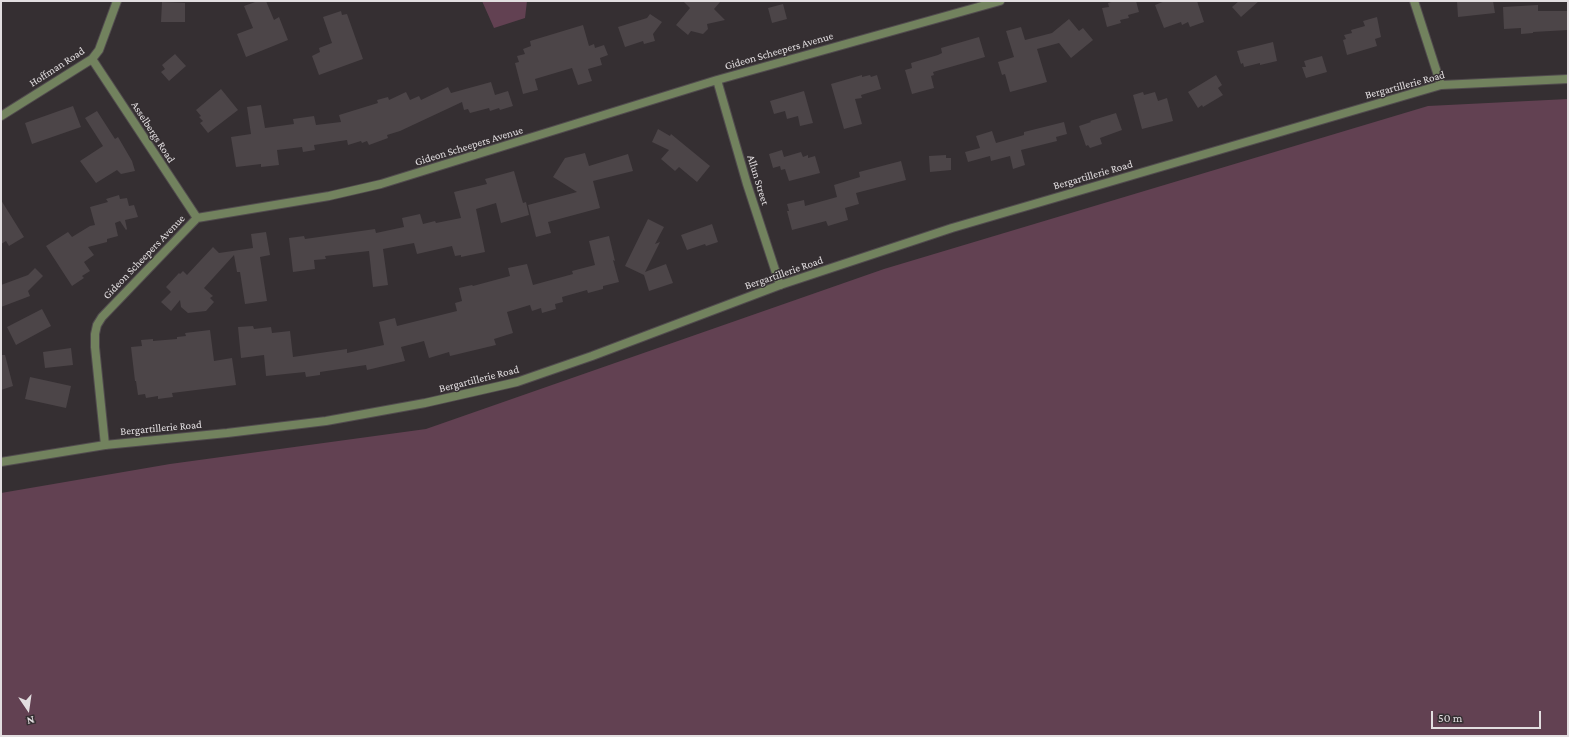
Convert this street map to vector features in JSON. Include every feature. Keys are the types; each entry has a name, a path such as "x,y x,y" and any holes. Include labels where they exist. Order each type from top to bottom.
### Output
{"street":[{"name":"Hoffman Road","path":"1,116 92,59 101,44 117,1"},
{"name":"Gideon Scheepers Avenue","path":"105,445 95,347 97,325 102,317 197,218 329,196 381,184 717,80 1000,1"},
{"path":"1414,1 1441,85"},
{"name":"Asselbergs Road","path":"92,59 197,218"},
{"name":"Bergartillerie Road","path":"1,462 105,445 227,433 326,421 425,403 517,382 592,356 780,285 952,228 1441,85 1568,79"},
{"name":"Allun Street","path":"717,80 747,184 780,285"}],"shaded area":[{"path":"482,1 527,1 525,18 494,28"},
{"path":"1568,99 1568,736 1,736 1,493 170,464 426,429 884,269 1428,106"}],"building":[{"path":"258,1 266,1 274,20 279,17 288,40 246,57 237,34 253,28 244,6"},
{"path":"683,1 721,1 714,9 725,20 707,24 708,29 703,34 691,31 688,35 676,25 690,8"},
{"path":"1115,1 1136,1 1139,12 1128,15 1129,18 1120,20 1121,23 1107,27 1102,8 1109,7 1108,3"},
{"path":"1165,1 1197,1 1204,22 1190,27 1188,22 1182,25 1181,22 1164,28 1155,5"},
{"path":"1239,1 1259,1 1241,17 1232,7"},
{"path":"1457,1 1493,1 1495,13 1458,17"},
{"path":"162,2 185,3 185,22 161,22"},
{"path":"783,4 787,19 772,23 768,8"},
{"path":"1538,5 1538,11 1568,11 1568,30 1521,34 1521,28 1504,29 1503,7"},
{"path":"341,11 342,15 347,14 363,59 319,75 312,56 320,52 319,48 332,43 323,17"},
{"path":"650,14 662,22 653,34 655,41 644,44 643,41 625,47 618,27 647,18"},
{"path":"1377,17 1381,37 1375,39 1377,46 1347,55 1343,40 1346,39 1344,35 1352,33 1351,30 1365,26 1363,21"},
{"path":"1069,19 1079,31 1083,28 1093,40 1071,58 1059,43 1037,49 1047,82 1010,92 1005,74 1002,75 998,62 1014,57 1006,31 1021,27 1025,40 1052,33"},
{"path":"583,25 589,46 594,44 595,48 604,45 608,55 600,58 602,65 588,69 592,81 578,85 572,68 535,79 538,90 523,94 515,63 519,62 517,56 525,54 523,49 531,46 530,41"},
{"path":"979,37 985,57 933,72 934,75 931,76 934,88 912,94 905,70 912,68 911,63 942,53 941,48"},
{"path":"1273,42 1277,61 1244,67 1243,63 1241,64 1237,51"},
{"path":"175,54 186,66 169,81 161,72 165,69 162,65"},
{"path":"1322,56 1327,72 1306,78 1302,67 1306,67 1304,61"},
{"path":"862,75 862,77 870,75 871,77 877,75 881,89 861,95 862,98 855,99 862,124 844,129 831,84"},
{"path":"1216,75 1222,85 1218,88 1223,95 1203,107 1202,105 1198,108 1188,92"},
{"path":"491,82 495,95 508,91 513,106 490,111 489,108 470,113 468,109 464,110 462,102 400,131 387,135 388,138 369,145 367,141 362,143 361,141 348,145 347,140 314,145 315,150 303,152 302,147 277,150 279,165 261,167 261,164 236,167 231,137 251,134 247,107 261,105 265,128 294,124 293,119 314,116 316,125 341,122 339,115 378,103 377,100 388,97 389,100 406,92 410,100 419,96 421,100 448,87 451,93"},
{"path":"221,89 238,110 208,133 200,123 203,121 199,117 201,116 196,110"},
{"path":"804,91 813,123 800,126 798,116 787,119 785,111 774,114 770,101"},
{"path":"1143,92 1144,95 1155,92 1158,101 1167,98 1173,121 1142,129 1133,95"},
{"path":"73,106 81,127 32,144 25,123"},
{"path":"97,111 115,139 118,137 132,161 135,171 121,174 117,170 96,183 80,161 103,146 85,118"},
{"path":"1116,113 1122,130 1100,138 1102,144 1090,148 1088,145 1086,146 1079,126"},
{"path":"1064,122 1067,134 1056,137 1057,141 1021,150 1025,165 1013,169 1010,156 991,161 990,156 968,162 965,152 980,148 976,136 992,131 996,143 1024,135 1024,132"},
{"path":"658,129 670,136 671,134 710,166 697,182 679,167 675,171 661,159 669,150 652,142"},
{"path":"782,150 784,157 801,152 803,157 808,155 808,158 815,156 820,173 789,181 785,169 781,170 780,166 773,168 769,154"},
{"path":"585,153 589,166 628,154 633,171 593,181 600,208 548,222 551,233 536,237 528,205 577,192 553,177 565,158"},
{"path":"946,155 946,158 951,158 951,170 930,172 929,156"},
{"path":"901,161 906,180 856,193 859,204 845,208 848,220 828,226 826,221 792,230 787,211 789,211 787,204 804,200 805,206 837,197 834,185 860,177 859,172"},
{"path":"514,171 523,203 526,202 529,215 501,223 496,203 476,209 485,252 461,257 461,255 455,256 452,246 417,254 414,243 383,249 388,285 373,287 369,251 325,256 326,259 314,260 315,269 293,272 289,238 304,236 305,239 375,229 376,233 404,227 402,218 420,214 423,224 461,218 454,192 487,184 485,179"},
{"path":"119,195 120,199 127,198 129,206 134,205 138,217 125,220 126,230 120,221 115,223 118,236 107,239 107,242 88,247 94,255 84,262 90,271 82,276 84,278 72,286 46,246 68,232 72,237 90,226 95,225 90,207 108,202 106,199"},
{"path":"1,200 24,237 9,246 6,241 1,244"},
{"path":"648,219 664,227 655,244 660,242 645,272 666,264 673,283 649,291 644,275 625,266"},
{"path":"712,224 718,242 706,246 705,244 687,250 681,235"},
{"path":"266,232 270,255 260,257 267,301 245,304 240,272 237,272 234,255 204,288 213,296 210,298 214,302 206,311 188,313 181,307 180,300 171,311 161,302 171,292 166,287 179,273 180,274 183,271 187,275 213,247 219,253 253,248 251,234"},
{"path":"609,236 619,282 603,286 603,289 588,293 587,290 562,297 563,302 555,304 556,309 542,313 541,308 532,311 530,305 507,312 513,333 494,339 496,345 450,356 449,352 429,358 424,341 401,347 405,361 367,370 366,365 320,372 320,375 306,377 305,372 266,376 264,355 241,358 238,327 253,326 254,329 271,327 272,333 290,331 293,357 347,349 347,353 384,345 379,322 395,318 397,326 457,311 455,303 462,301 459,288 473,286 510,276 508,268 527,264 533,285 573,274 572,271 595,265 589,241"},
{"path":"35,268 43,276 28,291 30,296 1,307 1,285 28,275"},
{"path":"42,309 51,326 16,345 7,327"},
{"path":"210,330 214,361 232,358 236,385 172,393 173,397 158,399 158,396 146,398 145,394 138,395 131,347 142,346 141,340 153,339 153,341 177,339 177,337 186,336 185,333"},
{"path":"71,348 73,365 45,368 43,352"},
{"path":"1,355 5,355 13,386 1,390"},
{"path":"30,377 71,386 66,408 25,399"}]}
